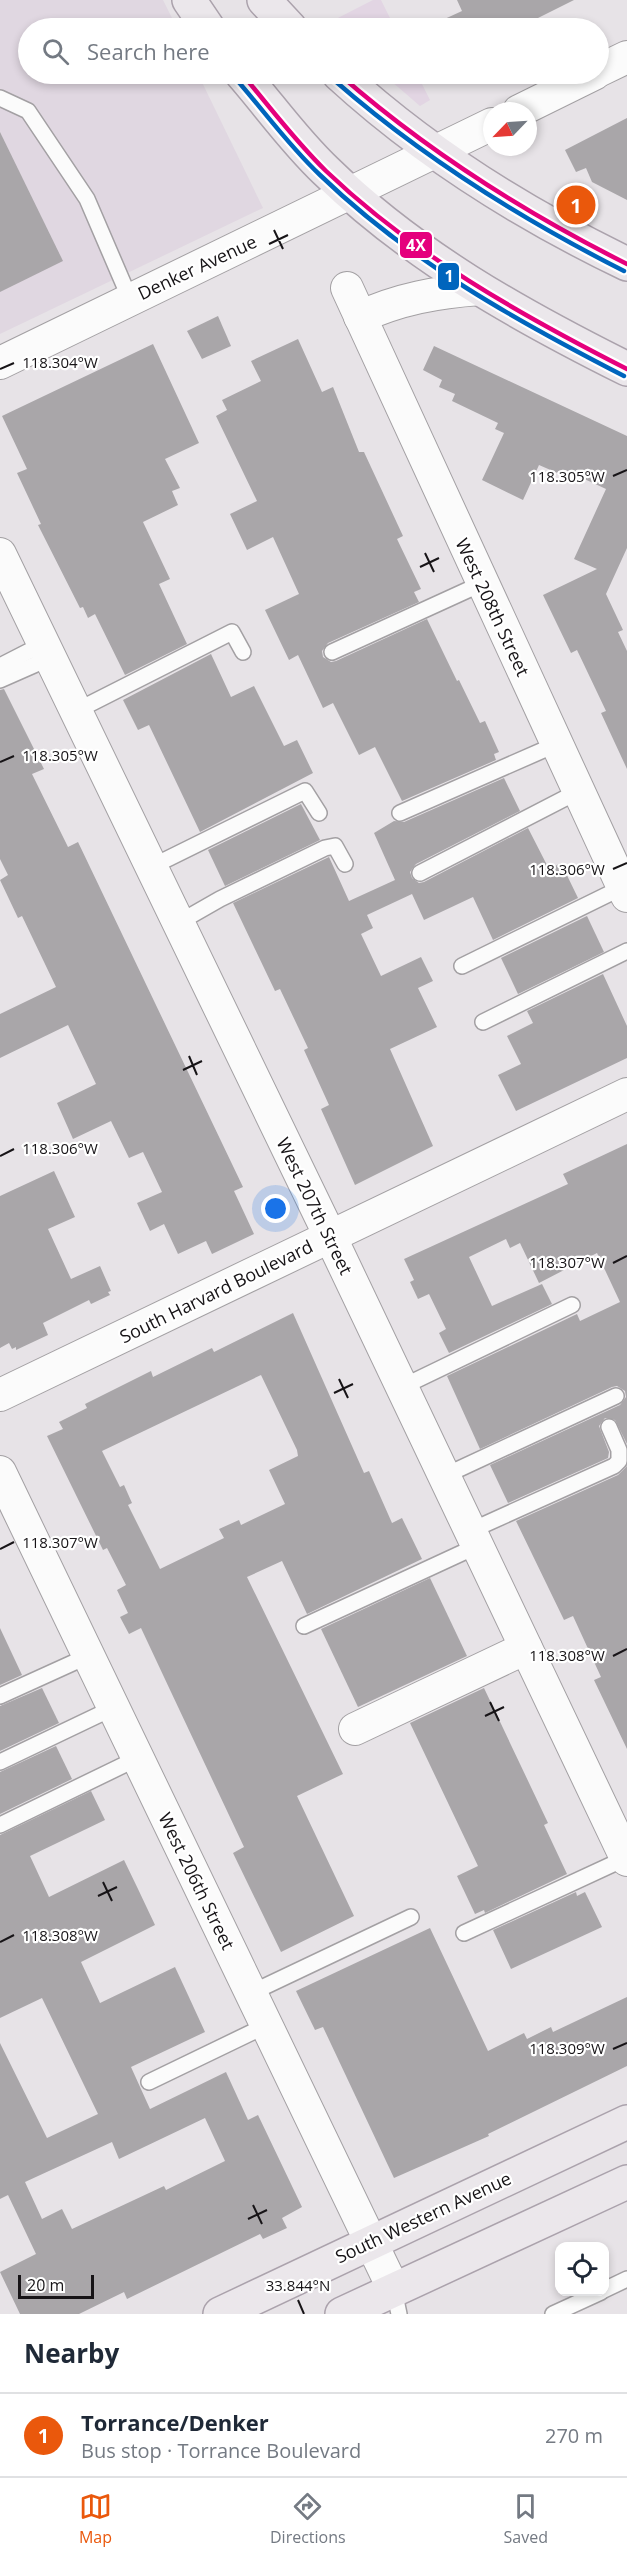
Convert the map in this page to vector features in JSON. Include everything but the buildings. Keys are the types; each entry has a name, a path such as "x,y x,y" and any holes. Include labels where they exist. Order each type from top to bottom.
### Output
{"main road":[{"path":"189,0 201,18"},
{"path":"264,0 281,18"},
{"path":"251,84 323,169 440,264 531,321 627,369"},
{"path":"351,84 436,152 518,208 627,264"},
{"name":"South Western Avenue","path":"220,2314 370,2241 627,2122"},
{"path":"342,2314 397,2302 627,2182"}],"street":[{"path":"609,66 627,57"},
{"path":"537,102 574,84"},
{"name":"Denker Avenue","path":"0,363 483,128"},
{"name":"West 208th Street","path":"347,288 625,892"},
{"path":"360,317 385,305 415,296 480,289"},
{"name":"West 207th Street","path":"0,554 330,1236 626,1859"},
{"name":"South Harvard Boulevard","path":"0,1395 627,1094"},
{"name":"West 206th Street","path":"0,1472 267,2025 397,2302"},
{"path":"355,1729 526,1648"}],"lane":[{"path":"0,98 28,111 87,199 130,299"},
{"path":"332,652 483,583"},
{"path":"76,711 232,632 243,652"},
{"path":"0,666 47,651"},
{"path":"0,680 47,651"},
{"path":"400,813 557,744"},
{"path":"151,867 305,791 319,813"},
{"path":"420,873 579,791"},
{"path":"178,923 220,899 325,848 335,846 345,864"},
{"path":"462,966 625,892"},
{"path":"483,1022 627,951"},
{"path":"402,1387 572,1305"},
{"path":"444,1476 616,1396"},
{"path":"304,1626 614,1466 619,1461 619,1450 609,1427"},
{"path":"0,1696 88,1656"},
{"path":"0,1762 114,1708"},
{"path":"0,1825 138,1758"},
{"path":"464,1933 626,1859"},
{"path":"251,1993 411,1917"},
{"path":"149,2082 267,2025"},
{"path":"609,2288 627,2279"},
{"path":"553,2314 592,2296"}],"shaded area":[{"path":"0,0 163,0 172,18 18,18 18,84 203,84 263,208 0,334"},
{"path":"373,0 381,0 390,18 338,18"},
{"path":"395,84 422,84 430,100 420,106"}],"transit line":[{"name":"1","path":"240,84 309,164 354,206 390,235 464,287 624,376"},
{"name":"4X","path":"250,84 315,160 395,230 469,281 547,327 627,369"},
{"name":"1","path":"339,84 402,135 509,208 624,271"},
{"name":"4X","path":"351,84 406,129 477,178 550,223 627,264"}],"place":[{"name":"Torrance/Denker","path":"576,205"}]}
